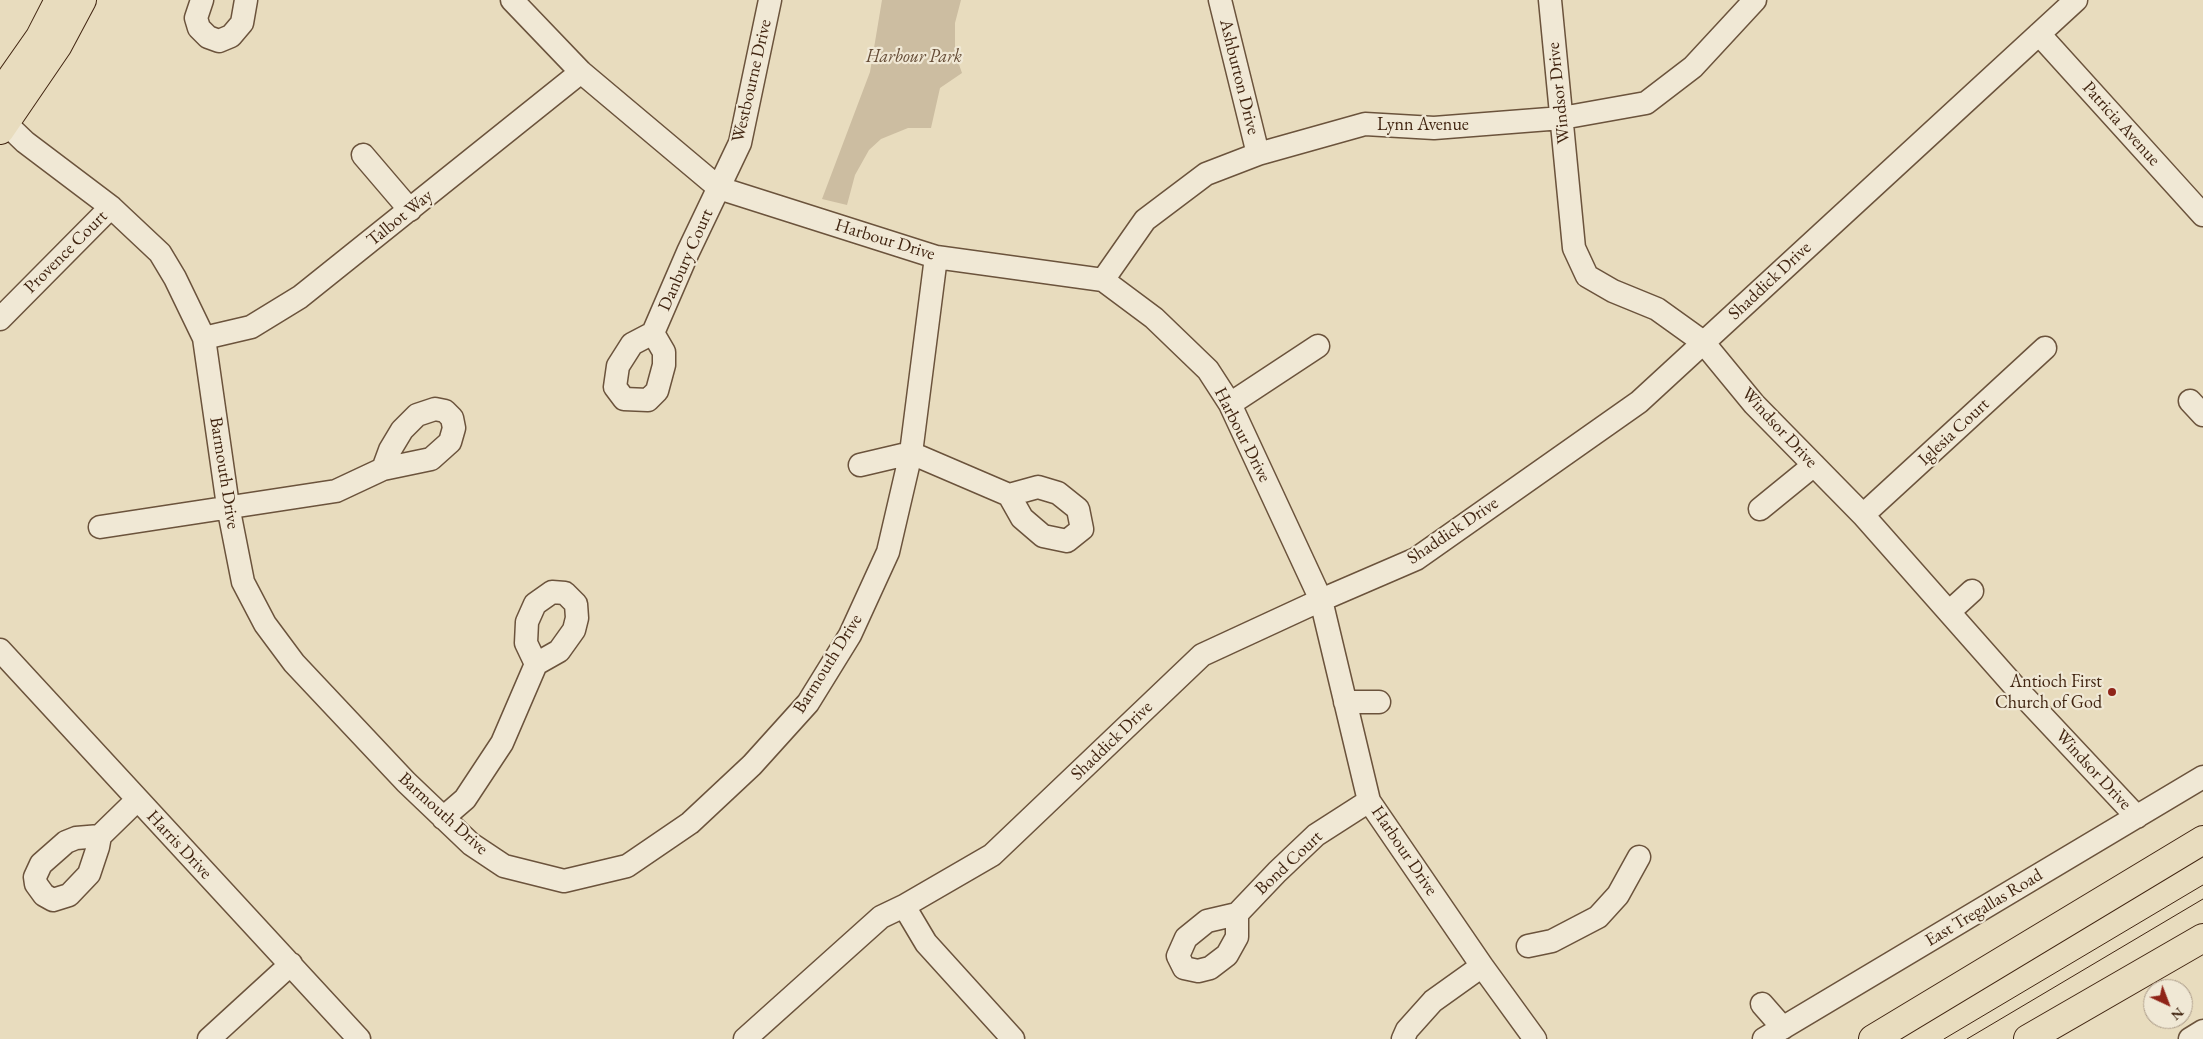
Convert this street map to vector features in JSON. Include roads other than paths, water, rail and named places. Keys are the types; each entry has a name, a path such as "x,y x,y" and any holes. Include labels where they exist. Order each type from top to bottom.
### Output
{"main road":[{"path":"0,94 40,36 59,0"},
{"path":"2,124 58,45 82,0"},
{"path":"1873,1039 2203,840"},
{"path":"2028,1039 2203,938"}],"street":[{"path":"202,0 196,18 199,28 208,37 219,40 232,36 242,23 246,0"},
{"name":"Harbour Drive","path":"512,0 581,72 719,188 936,257 1103,280 1154,318 1208,370 1230,404 1321,600 1369,801 1534,1039"},
{"name":"Westbourne Drive","path":"719,188 740,143 770,0"},
{"name":"Ashburton Drive","path":"1220,0 1258,154"},
{"name":"Windsor Drive","path":"1550,0 1574,248 1587,276 1613,291 1657,309 1703,342 1754,404 1863,515 2016,688 2137,817"},
{"name":"Lynn Avenue","path":"1103,280 1145,220 1206,174 1258,154 1365,124 1434,128 1562,118 1646,103 1693,68 1755,0"},
{"name":"Shaddick Drive","path":"745,1039 881,917 904,906 992,855 1202,655 1416,559 1639,402 2076,0"},
{"name":"Patricia Avenue","path":"2039,34 2203,215"},
{"name":"Talbot Way","path":"204,338 251,327 300,297 581,72"},
{"name":"Barmouth Drive","path":"2,124 111,207 160,253 175,278 204,338 228,506 243,582 265,624 294,663 406,782 471,844 504,866 564,881 627,866 690,823 752,765 808,703 850,635 888,552 911,453 936,257"},
{"path":"363,155 410,210"},
{"name":"Danbury Court","path":"653,333 688,252 719,188"},
{"name":"Provence Court","path":"0,319 111,207"},
{"path":"1230,404 1318,346"},
{"name":"Iglesia Court","path":"1863,515 2045,348"},
{"path":"860,465 911,453 1009,495"},
{"path":"1760,509 1814,465"},
{"path":"100,527 336,491 383,469"},
{"path":"1949,612 1972,591"},
{"name":"Harris Drive","path":"0,650 359,1039"},
{"path":"443,818 465,799 502,743 536,664"},
{"path":"1345,702 1378,702"},
{"name":"East Tregallas Road","path":"1773,1034 2203,777"},
{"path":"100,836 137,800"},
{"name":"Bond Court","path":"1237,914 1316,835 1369,801"},
{"path":"1528,946 1552,940 1598,917 1618,896 1639,857"},
{"path":"904,906 926,943 1009,1038"},
{"path":"209,1039 291,964"},
{"path":"1403,1039 1407,1030 1432,1001 1482,966"},
{"path":"1762,1004 1773,1034"},
{"path":"2190,1039 2203,1031"}],"tram line":[{"path":"1944,1039 2203,885"},
{"path":"1967,1039 2203,899"}],"place":[{"name":"Antioch First Church of God","path":"2112,692"}],"park label":[{"name":"Harbour Park","path":"914,57"}]}
